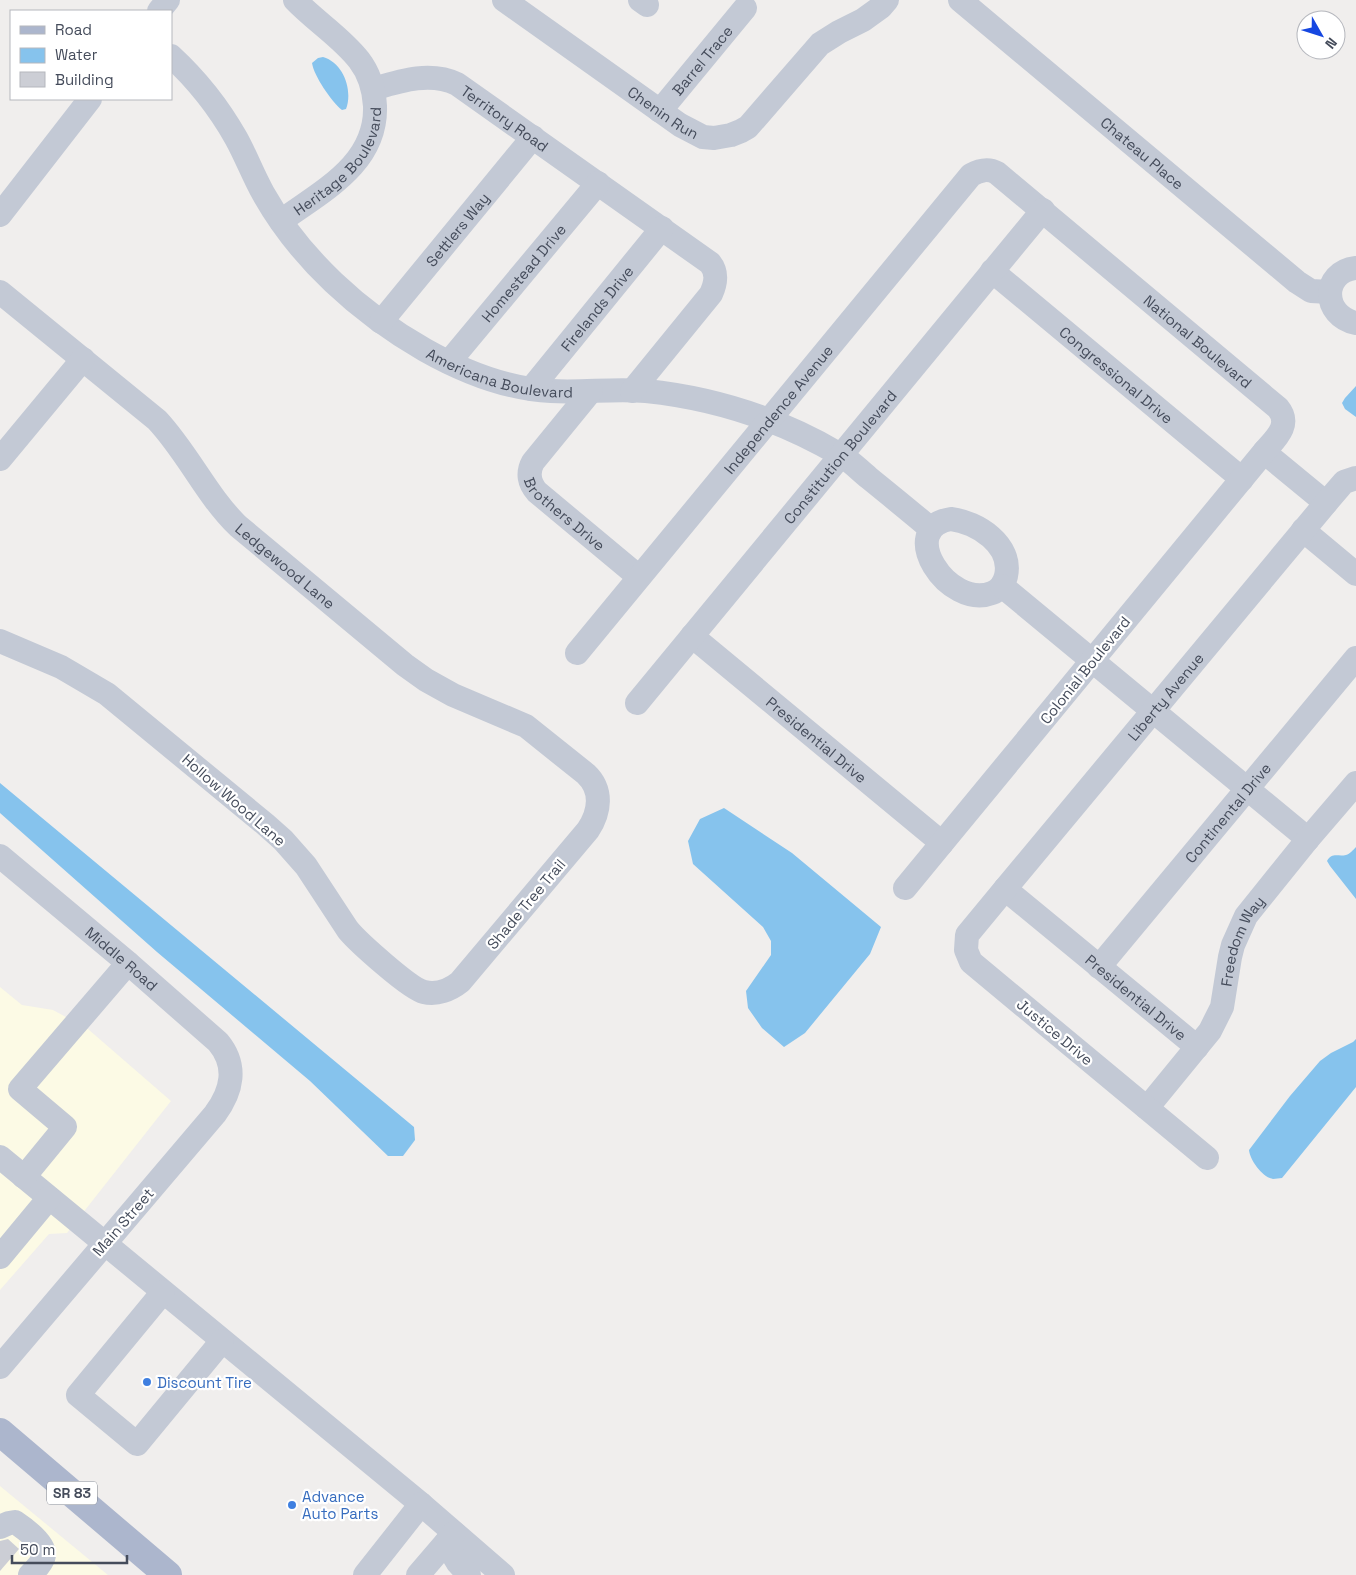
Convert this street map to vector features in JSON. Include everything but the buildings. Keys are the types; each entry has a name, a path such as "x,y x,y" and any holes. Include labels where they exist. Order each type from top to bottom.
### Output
{"main road":[{"name":"SR 83","path":"0,1432 168,1575"}],"street":[{"path":"160,10 168,0"},
{"path":"295,0 354,54 364,67 373,89"},
{"name":"Chenin Run","path":"511,2 680,125 704,137 722,138 748,127 820,44 864,20 882,7 886,0"},
{"name":"Chateau Place","path":"960,0 1297,282 1311,291 1330,292"},
{"name":"Barrel Trace","path":"660,111 745,8"},
{"name":"Americana Boulevard","path":"172,57 201,88 228,126 263,194 281,221 306,252 349,297 406,339 449,362 495,381 516,387 551,391 632,391 671,395 711,402 768,419 841,455 931,529"},
{"name":"Territory Road","path":"373,89 423,78 447,80 461,86 706,259 716,275 711,294 632,391"},
{"name":"Heritage Boulevard","path":"281,221 338,180 359,159 372,132 375,109 373,89"},
{"path":"0,215 89,100"},
{"name":"Settlers Way","path":"381,322 533,137"},
{"name":"National Boulevard","path":"982,170 990,170 997,173 1278,408 1284,418 1282,429 1264,452"},
{"name":"Independence Avenue","path":"577,653 971,175 982,170"},
{"name":"Homestead Drive","path":"449,362 598,183"},
{"name":"Constitution Boulevard","path":"637,703 1043,210"},
{"name":"Firelands Drive","path":"531,389 662,228"},
{"path":"1356,268 1345,270 1338,276 1330,292 1330,301 1334,310 1340,317 1356,323"},
{"name":"Congressional Drive","path":"992,271 1242,479"},
{"name":"Ledgewood Lane","path":"0,292 162,426 218,505 255,542 416,673 453,695 518,721 533,731 589,777 596,788 598,800"},
{"path":"0,459 83,360"},
{"name":"Brothers Drive","path":"590,391 533,462 530,480 537,492 639,577"},
{"path":"1264,452 1326,503 1344,482 1356,478"},
{"name":"Colonial Boulevard","path":"905,888 1264,452"},
{"name":"Liberty Avenue","path":"1005,889 1326,503"},
{"path":"951,519 968,522 983,531 996,543 1004,556 1007,572 1002,586 991,594 970,595 946,581 935,569 928,555 927,541 931,529 938,523 951,519"},
{"path":"1303,530 1356,574"},
{"path":"1002,586 1308,839"},
{"name":"Presidential Drive","path":"692,636 942,843"},
{"name":"Hollow Wood Lane","path":"0,641 75,674 112,698 282,840 306,866 348,930 357,940 415,988 424,992 437,993"},
{"name":"Continental Drive","path":"1099,966 1356,658"},
{"name":"Freedom Way","path":"1147,1108 1210,1031 1220,1014 1233,945 1246,916 1356,783"},
{"name":"Shade Tree Trail","path":"437,993 448,990 460,982 588,830 596,816 598,800"},
{"name":"Middle Road","path":"0,856 128,963 218,1042 225,1051 231,1070"},
{"name":"Presidential Drive","path":"1005,889 1197,1047"},
{"name":"Justice Drive","path":"1005,889 967,935 965,946 968,959 1207,1158"},
{"path":"24,1177 65,1127 20,1089 128,963"},
{"name":"Main Street","path":"0,1367 225,1101 231,1070"},
{"path":"0,1157 421,1504 447,1542 458,1563 469,1575"},
{"path":"0,1257 49,1198"},
{"path":"163,1292 78,1395 137,1444 222,1341"},
{"path":"365,1575 421,1504"},
{"path":"0,1528 15,1522 31,1534 42,1546 44,1554 30,1575"},
{"path":"418,1575 447,1542"},
{"path":"430,1575 440,1561 447,1542"},
{"path":"447,1542 503,1575"}],"shaded area":[{"path":"0,987 22,1005 53,1010 88,1029 171,1101 67,1233 49,1234 0,1290"},
{"path":"0,1486 108,1575 0,1575"}],"water":[{"path":"323,57 336,65 345,78 348,94 346,109 342,110 333,101 316,75 312,63 318,58"},
{"path":"1356,386 1356,417 1345,409 1342,403"},
{"path":"0,783 414,1127 415,1140 403,1156 388,1156 310,1081 157,952 0,813"},
{"path":"724,808 792,853 881,927 870,954 805,1033 784,1047 762,1028 748,1008 746,991 771,955 771,941 763,927 693,864 688,841 700,819"},
{"path":"1356,847 1356,899 1327,861 1333,856 1347,854"},
{"path":"1356,1039 1356,1087 1282,1178 1269,1178 1254,1163 1249,1150 1290,1096 1320,1061"}],"place":[{"name":"Discount Tire","path":"147,1382"},
{"name":"Advance Auto Parts","path":"292,1505"}]}
